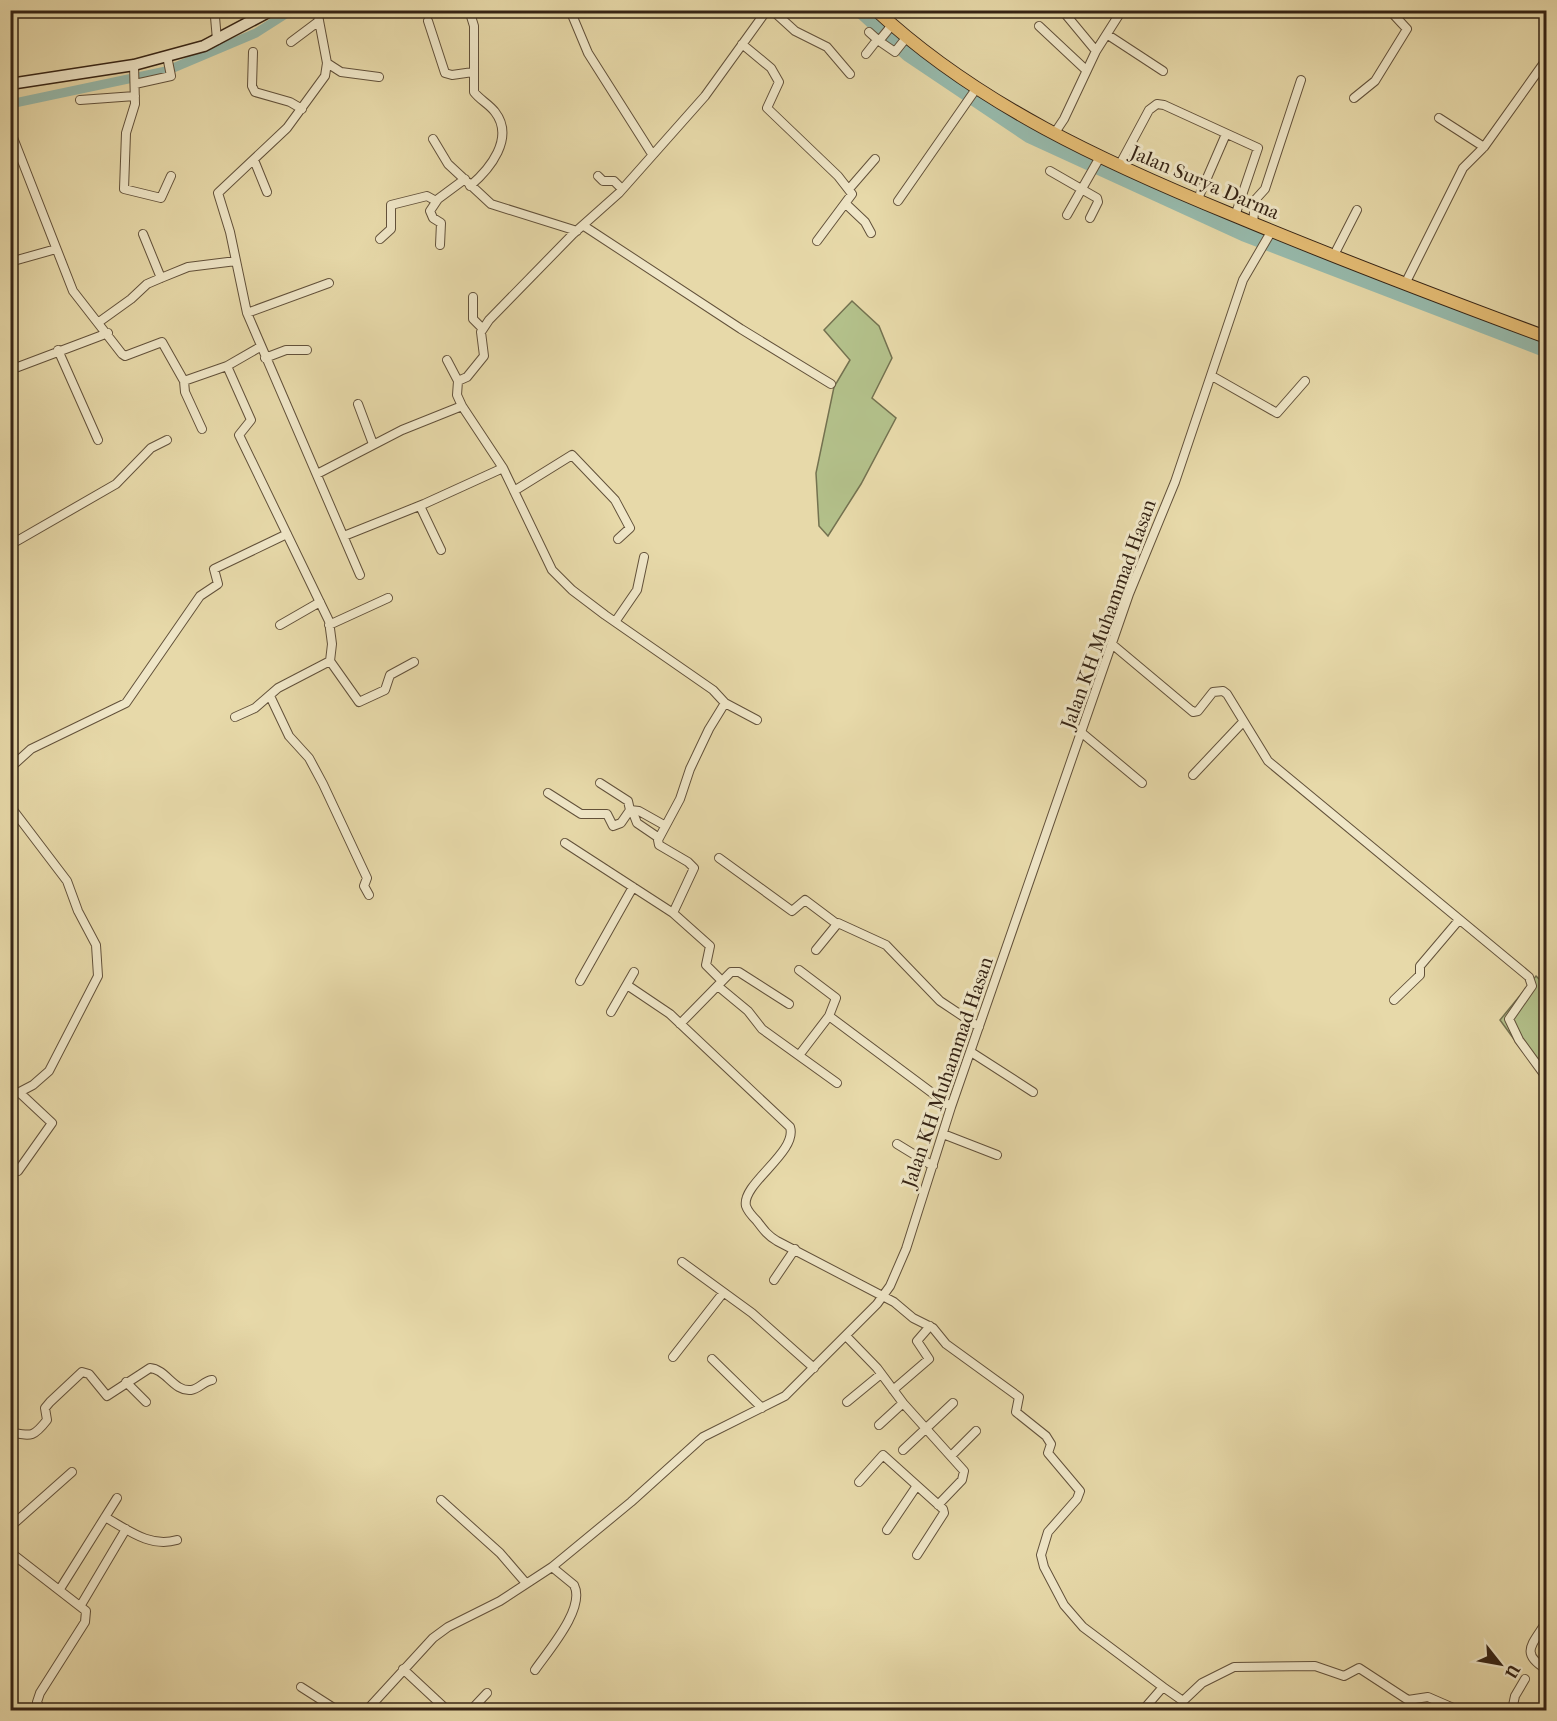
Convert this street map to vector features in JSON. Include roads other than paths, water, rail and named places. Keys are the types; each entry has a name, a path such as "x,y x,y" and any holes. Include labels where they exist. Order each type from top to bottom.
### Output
{"main road":[{"path":"10,84 134,68 168,59 217,40 272,10"},
{"name":"Jalan Surya Darma","path":"876,10 890,28 975,91 1098,161 1119,166 1253,224 1270,235 1334,255 1546,337"}],"street":[{"path":"440,245 441,223 430,214 436,201 468,183 496,159 501,133 497,114 474,92 474,26 469,10"},
{"path":"570,10 596,68 652,154"},
{"path":"482,328 622,189 705,96 742,44 770,10 795,31 826,47 850,74"},
{"path":"1062,10 1096,51"},
{"path":"1054,134 1064,119 1096,51 1122,10"},
{"path":"1354,98 1375,81 1407,29 1394,15 1394,10"},
{"path":"1546,10 1546,15"},
{"path":"291,42 318,15"},
{"path":"318,15 327,63 325,76 287,128 218,193 247,313 360,575"},
{"path":"214,17 217,40"},
{"path":"428,21 445,73 452,75 473,72"},
{"path":"1039,26 1086,70"},
{"path":"866,54 890,28"},
{"path":"869,32 892,51 897,51 905,40"},
{"path":"1108,35 1163,71"},
{"path":"742,44 771,68 779,82 767,108 799,137 852,194 817,241"},
{"path":"253,52 252,86 255,92 291,102 302,109"},
{"path":"135,84 171,76 168,59"},
{"path":"1406,282 1463,168 1484,147 1546,60"},
{"path":"327,63 341,72 379,77"},
{"path":"134,68 135,96 126,133 124,189 161,198 171,176"},
{"path":"1253,224 1255,200 1266,189 1301,80"},
{"path":"898,201 975,91"},
{"path":"80,100 135,96"},
{"path":"1119,166 1149,110 1157,104 1164,105 1255,146 1258,152 1235,216"},
{"path":"1439,118 1484,147"},
{"path":"10,130 73,291 125,356 162,342 184,381 185,392 202,429"},
{"path":"1197,201 1226,134"},
{"path":"433,139 448,164 491,204 580,229 831,384"},
{"path":"849,189 874,159"},
{"path":"254,160 267,192"},
{"path":"1067,215 1098,161"},
{"path":"1050,171 1098,200 1090,218"},
{"path":"598,176 603,181 614,181 622,189"},
{"path":"380,238 391,229 391,205 427,196 436,201"},
{"path":"846,204 862,219 871,233"},
{"path":"1334,255 1357,210"},
{"path":"143,234 161,278"},
{"name":"Jalan KH Muhammad Hasan","path":"367,1710 433,1638 448,1627 474,1616 552,1567 631,1502 703,1437 785,1396 883,1297 906,1248 951,1107 972,1052 1129,594 1175,483 1243,280 1270,235"},
{"path":"10,262 56,249"},
{"path":"99,322 131,299 147,284 188,267 236,261"},
{"path":"247,313 329,283"},
{"path":"458,381 467,376 484,356 482,328 474,319 473,297"},
{"path":"10,370 108,333"},
{"path":"184,381 227,366 260,347"},
{"path":"58,350 98,440"},
{"path":"265,358 286,350 307,350"},
{"path":"447,360 458,381 457,395 462,406 503,468 552,570 572,590 713,690 725,703 758,720"},
{"path":"227,366 251,420 239,435 320,602 329,625 332,644 330,661 359,702 385,690 390,675 414,662"},
{"path":"1212,376 1277,412 1305,381"},
{"path":"358,404 373,444"},
{"path":"317,474 373,444 462,406"},
{"path":"10,545 116,484 151,448 166,440"},
{"path":"514,491 572,455 615,500 620,511 630,523 628,531 618,539"},
{"path":"344,536 420,506 503,468"},
{"path":"420,506 441,550"},
{"path":"10,768 30,749 126,703 200,596 218,584 214,569 287,534"},
{"path":"615,622 637,590 644,557"},
{"path":"329,625 388,598"},
{"path":"280,625 320,602"},
{"path":"1113,645 1193,712 1198,711 1213,692 1223,691 1268,761 1345,826 1384,855 1530,979 1532,986 1529,993 1509,1019 1519,1040 1546,1077"},
{"path":"235,717 255,708 278,688 330,661"},
{"path":"270,696 289,736 309,758 332,802 367,878 364,886 369,895"},
{"path":"673,913 694,868 659,845 659,838 680,799 690,769 709,729 725,703"},
{"path":"1193,775 1243,722"},
{"path":"1082,733 1142,783"},
{"path":"600,783 628,801 637,824 659,838"},
{"path":"548,793 581,814 608,814 613,826 621,823 631,810"},
{"path":"10,806 67,881 78,911 96,945 98,976 49,1071 21,1094 10,1097"},
{"path":"631,810 664,825"},
{"path":"565,843 673,913 710,946 706,965 720,984 767,1032 837,1083"},
{"path":"719,858 792,910 805,900 837,924 886,945 940,1001 979,1028"},
{"path":"580,981 633,887"},
{"path":"1394,1000 1420,975 1420,966 1459,920"},
{"path":"816,950 837,924"},
{"path":"799,970 836,998 829,1016 800,1054"},
{"path":"611,1012 634,972"},
{"path":"680,1024 731,972 739,972 789,1004"},
{"path":"627,985 661,1007 790,1126 789,1138 747,1197 746,1203 749,1212 772,1239 883,1297 930,1326 946,1344 1018,1395 1020,1399 1016,1412 1046,1436 1050,1444 1048,1453 1079,1488 1078,1496 1048,1532 1041,1555 1044,1567 1064,1605 1083,1627 1183,1701 1202,1683 1234,1667 1316,1666 1344,1676 1359,1668 1408,1700 1428,1697 1458,1710"},
{"path":"829,1016 951,1107"},
{"path":"972,1052 1034,1092"},
{"path":"18,1171 52,1124 21,1094"},
{"path":"943,1134 997,1155"},
{"path":"897,1144 933,1166"},
{"path":"774,1280 795,1249"},
{"path":"682,1262 752,1313 814,1368"},
{"path":"673,1357 723,1293"},
{"path":"893,1390 928,1359 917,1341 930,1326"},
{"path":"846,1336 881,1374 903,1403 962,1466 965,1474 938,1505"},
{"path":"712,1359 762,1408"},
{"path":"10,1432 22,1436 34,1434 47,1420 45,1408 82,1372 89,1374 107,1396 126,1382 153,1368 183,1389 193,1390 212,1380"},
{"path":"847,1402 881,1374"},
{"path":"126,1382 146,1402"},
{"path":"879,1425 903,1403"},
{"path":"903,1450 953,1403"},
{"path":"951,1456 976,1431"},
{"path":"859,1482 883,1455 938,1505 944,1513 917,1555"},
{"path":"10,1527 72,1472"},
{"path":"887,1530 916,1487"},
{"path":"60,1589 117,1498"},
{"path":"441,1500 500,1552 525,1582"},
{"path":"105,1517 146,1539 168,1543 177,1540"},
{"path":"81,1605 126,1529"},
{"path":"10,1552 87,1611 86,1620 40,1693 37,1702 39,1710"},
{"path":"535,1670 568,1622 577,1598 574,1585 552,1567"},
{"path":"1546,1622 1532,1647 1530,1657 1546,1669"},
{"path":"403,1669 447,1710"},
{"path":"1512,1710 1515,1696 1525,1679"},
{"path":"301,1687 337,1710"},
{"path":"1143,1710 1164,1687"},
{"path":"471,1710 487,1693"}],"waterway":[{"path":"10,104 166,71 256,33 292,10"},
{"path":"860,10 908,54 1030,136 1244,234 1546,350"}]}
